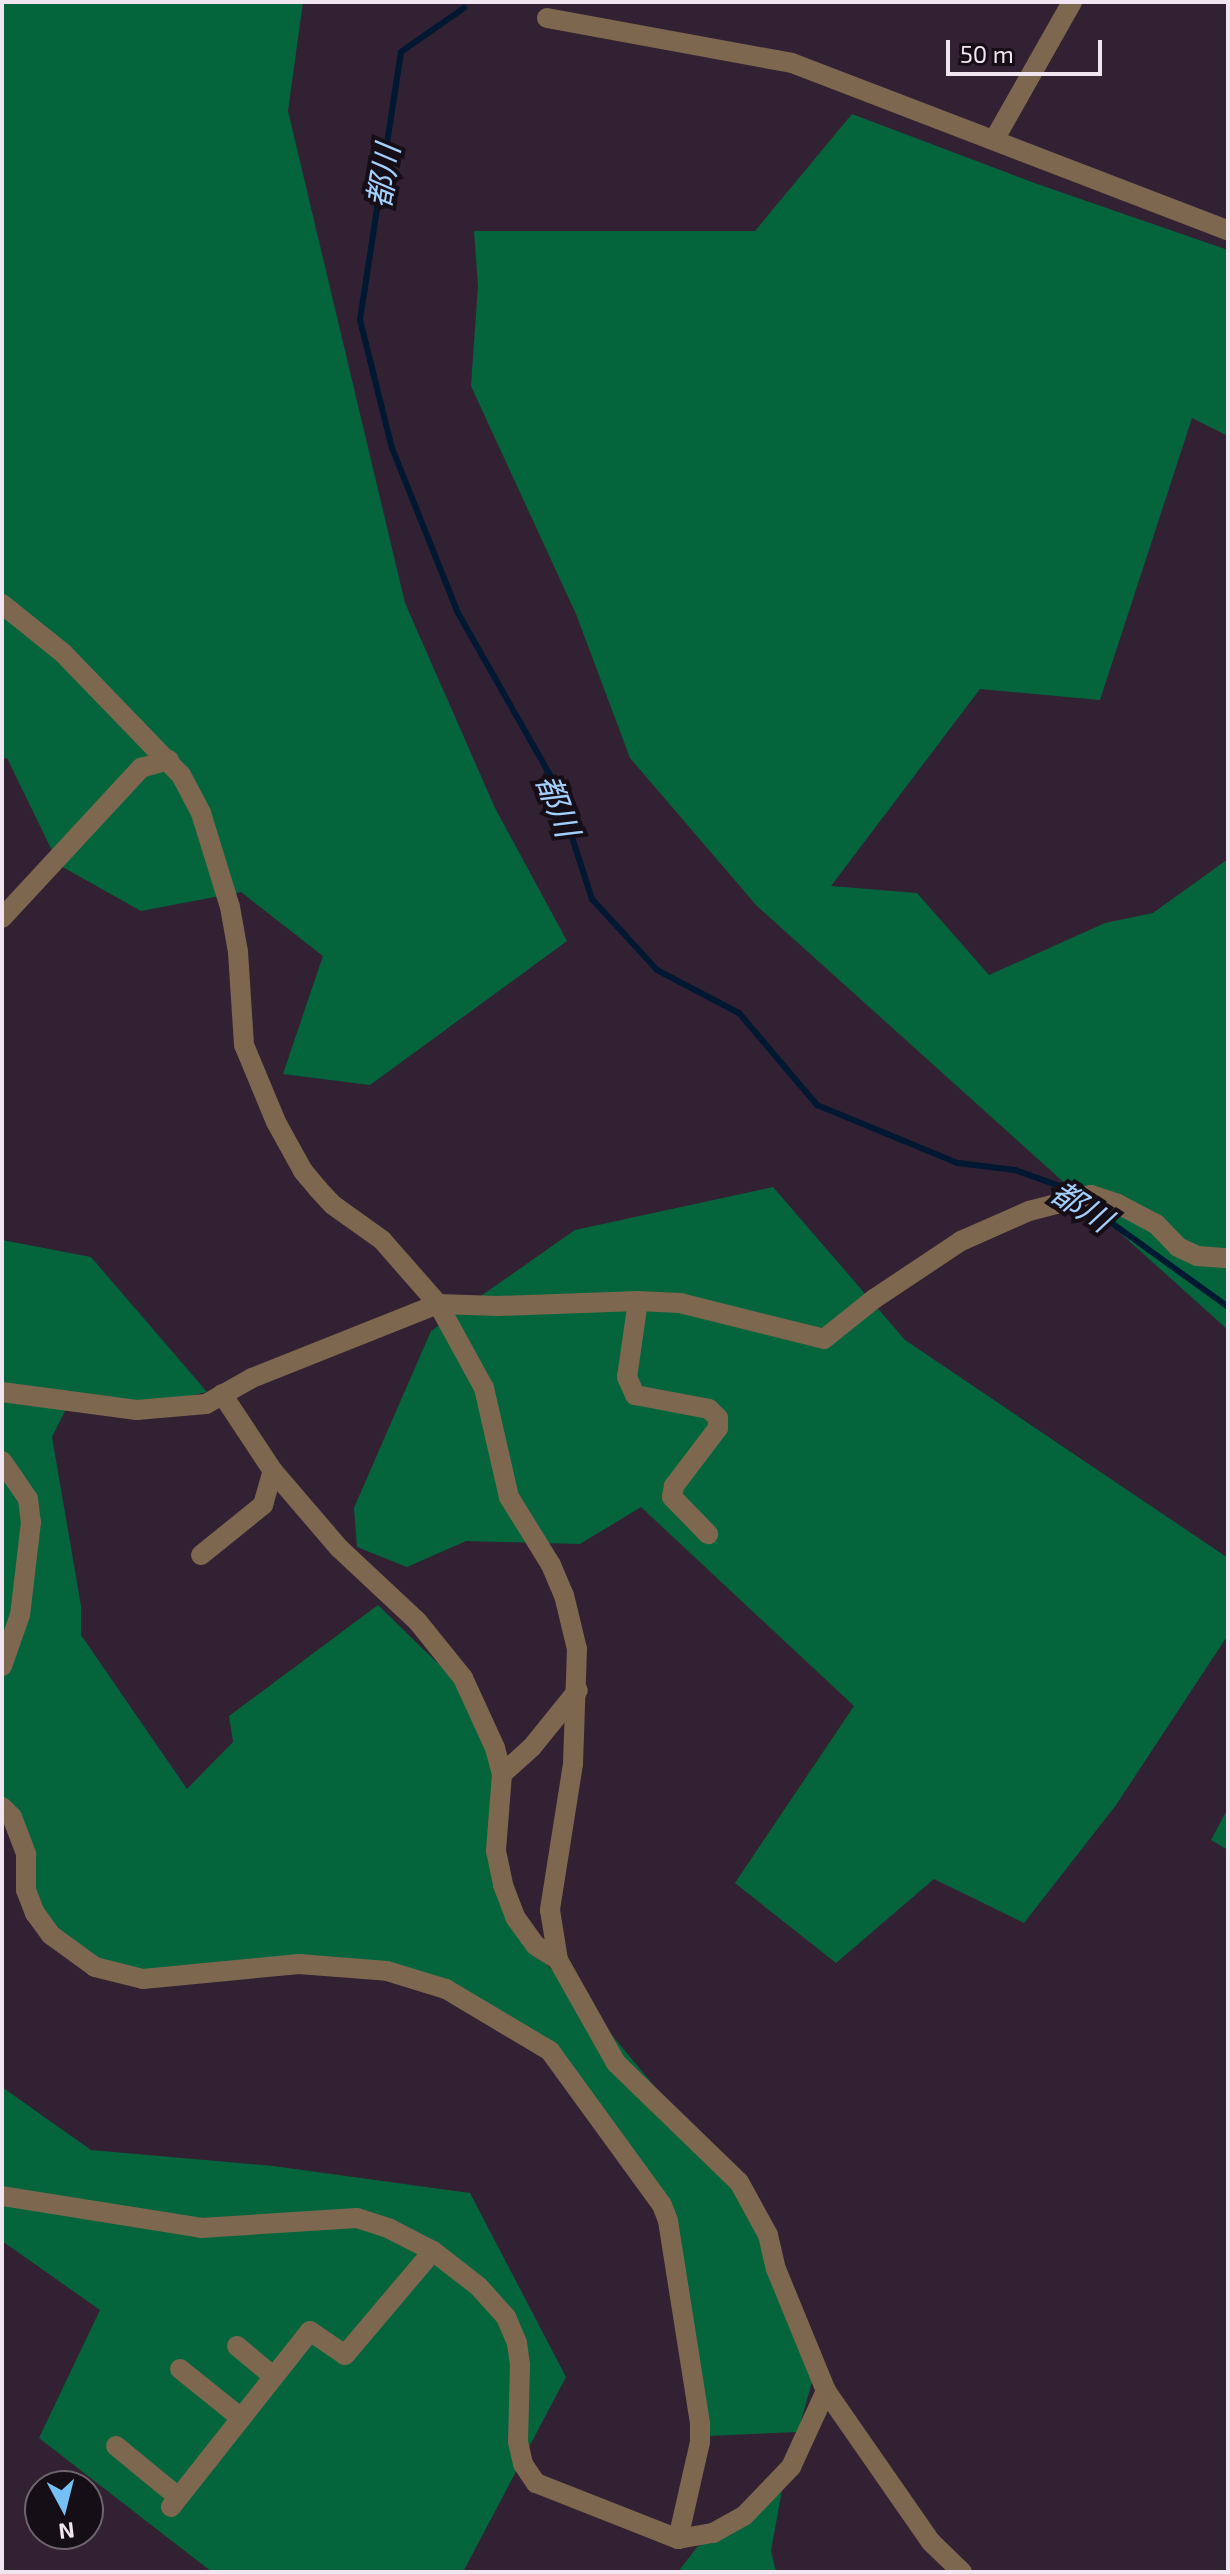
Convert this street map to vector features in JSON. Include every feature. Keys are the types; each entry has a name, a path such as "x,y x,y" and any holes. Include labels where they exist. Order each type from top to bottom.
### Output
{"street":[{"path":"994,140 1072,2"},
{"path":"547,18 792,63 1228,230"},
{"path":"2,604 63,653 169,760 201,813 230,907 238,952 244,1045 276,1122 303,1171 318,1189 333,1205 382,1240 438,1304 484,1388 509,1497 535,1537 564,1595 577,1649 578,1690 565,1824 550,1910 558,1960 616,2063 739,2182 768,2235 776,2269 826,2391 931,2542 962,2572"},
{"path":"2,918 141,768 169,760"},
{"path":"2,1392 137,1410 206,1404 252,1378 438,1304 680,1303 824,1339 874,1299 961,1241 1029,1211 1091,1195 1118,1204 1156,1224 1178,1247 1197,1256 1228,1258"},
{"path":"638,1301 627,1377 635,1395 709,1409 718,1418 718,1428 674,1486 672,1497 708,1534"},
{"path":"222,1394 273,1471 339,1548 418,1622 463,1678 495,1748 502,1774 496,1851 503,1885 515,1917 535,1945 558,1960"},
{"path":"2,1461 28,1499 31,1522 20,1615 2,1666"},
{"path":"201,1555 263,1505 273,1471"},
{"path":"502,1774 532,1747 578,1690"},
{"path":"2,1807 12,1817 26,1854 26,1890 35,1913 51,1935 95,1967 143,1979 299,1964 387,1971 446,1989 550,2051 662,2205 668,2221 700,2424 700,2442 678,2539"},
{"path":"2,2196 201,2228 357,2218 390,2229 433,2251 479,2287 506,2317 517,2343 520,2365 518,2442 523,2464 536,2483 678,2539 713,2533 753,2506 791,2467 826,2391"},
{"path":"116,2446 175,2502 310,2331 345,2355 433,2251"},
{"path":"237,2346 274,2377"},
{"path":"180,2369 241,2418"}],"green space":[{"path":"2,2 303,2 288,111 405,603 495,808 567,941 370,1085 283,1074 323,956 241,892 141,911 59,865 7,758 2,759"},
{"path":"852,114 1040,185 1228,250 1228,436 1192,418 1100,700 980,689 831,886 917,893 989,975 1105,923 1153,913 1228,859 1228,1330 757,906 630,758 576,614 471,386 478,286 474,231 755,231"},
{"path":"773,1187 905,1340 1228,1558 1228,1635 1116,1805 1024,1923 934,1879 836,1963 735,1883 854,1706 641,1507 580,1544 466,1541 407,1567 357,1547 354,1508 431,1331 575,1230"},
{"path":"2,1240 91,1257 207,1392 156,1403 2,1386"},
{"path":"2,1400 66,1409 52,1437 81,1606 81,1635 187,1789 233,1742 229,1716 378,1605 459,1684 490,1759 517,1936 582,1999 742,2192 812,2382 798,2432 708,2436 671,2209 553,2046 406,1970 136,1971 103,1962 71,1946 33,1894 10,1805 3,1797"},
{"path":"1228,1808 1228,1850 1211,1840"},
{"path":"2,2087 91,2150 273,2166 470,2193 566,2377 463,2572 212,2572 104,2488 104,2470 80,2470 39,2438 100,2310 2,2241"},
{"path":"783,2484 771,2551 776,2572 678,2572 697,2547 725,2533"}],"waterway":[{"name":"都川","path":"464,8 401,52 360,320 392,448 458,613 554,782 592,899 657,970 739,1013 817,1105 958,1163 1015,1170 1060,1186 1072,1194"},
{"name":"都川","path":"1084,1203 1228,1307"}]}
